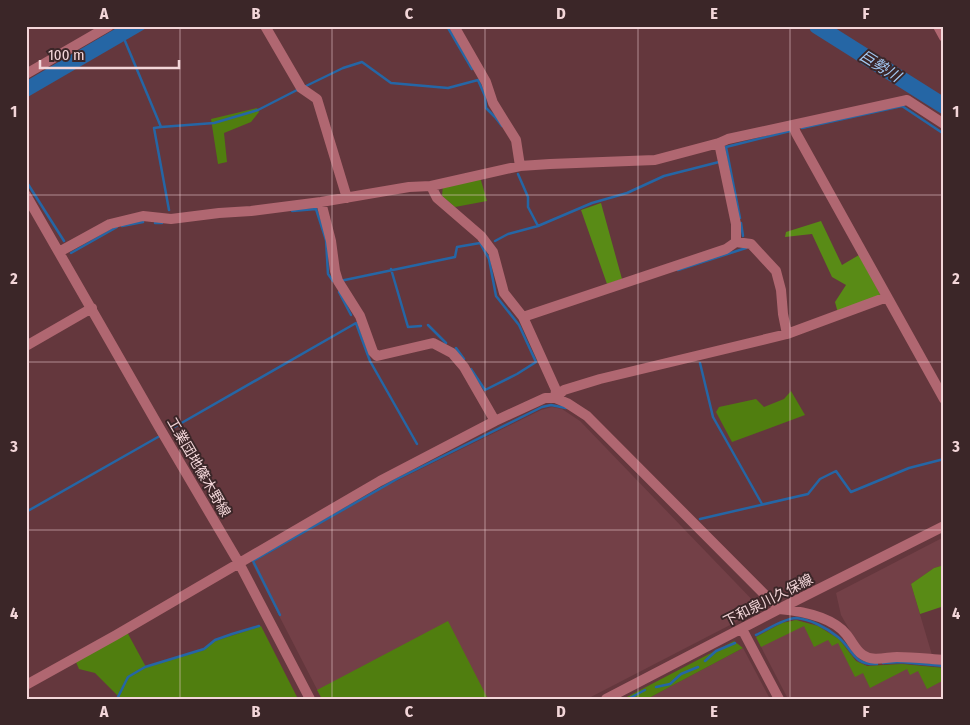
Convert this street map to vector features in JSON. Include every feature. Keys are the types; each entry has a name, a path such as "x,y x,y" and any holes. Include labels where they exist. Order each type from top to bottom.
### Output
{"street":[{"path":"26,74 109,26"},
{"path":"265,26 301,88 317,99 347,198"},
{"path":"454,26 486,82 493,103 516,140 520,166"},
{"path":"938,26 944,37"},
{"path":"59,252 110,224 144,216 171,219 321,202 409,186 431,186 520,166 655,160 728,139 907,100 944,124"},
{"path":"793,125 944,399"},
{"path":"719,143 736,224 736,242"},
{"path":"431,186 437,198 482,236 493,252 504,293 523,317 556,390 555,398"},
{"name":"工業団地篠木野線","path":"26,194 164,436 239,562 310,699"},
{"path":"321,202 338,281 360,316 373,352 378,356 433,343 452,353 464,367 495,421"},
{"path":"523,317 726,249 736,242 751,244 776,271 782,290 782,314 787,334"},
{"path":"555,398 564,390 600,379 787,334 888,297"},
{"path":"26,346 92,308"},
{"path":"26,685 116,635 380,481 495,421 545,398 555,398 567,403 588,416 779,609 794,610 836,624 864,656 876,659 898,657 944,660"},
{"name":"下和泉川久保線","path":"606,699 944,526"},
{"path":"742,629 779,699"}],"shaded area":[{"path":"552,407 562,409 580,421 761,609 587,699 322,699 252,563 384,487 541,410"},
{"path":"944,537 944,565 934,568 911,584 932,655 878,655 866,652 858,645 841,615 836,593"},
{"path":"796,620 818,626 839,639 856,661 867,666 902,664 944,668 944,699 788,699 756,637 782,623"},
{"path":"743,648 770,699 647,699"}],"green space":[{"path":"257,108 259,112 251,122 224,133 227,162 218,164 211,119"},
{"path":"480,177 487,201 455,207 442,196 443,185"},
{"path":"601,203 622,279 607,284 581,210"},
{"path":"821,221 842,265 859,255 881,296 838,313 835,302 846,285 832,277 812,234 785,237 786,232"},
{"path":"791,391 805,415 732,442 716,412 719,407 756,399 764,407 784,399"},
{"path":"944,565 944,606 920,614 911,584 934,568"},
{"path":"796,620 818,626 839,639 856,661 867,666 902,664 944,668 944,680 927,689 918,671 910,675 907,669 870,688 863,673 855,677 838,643 832,646 828,640 814,647 804,626 761,647 756,637 782,623"},
{"path":"448,621 488,699 322,699 317,690"},
{"path":"261,626 298,699 118,699 119,697 95,673 79,669 76,662 127,632 146,667 204,650 215,641"},
{"path":"734,641 743,648 647,699 623,699"}],"water":[{"path":"120,26 150,26 26,98 26,81"}],"waterway":[{"path":"447,26 472,69"},
{"name":"巨勢川","path":"817,26 944,106"},
{"path":"125,41 161,127 214,123 258,110 297,90"},
{"path":"306,86 343,68 362,62 391,83 448,88 478,80 485,96 486,108 502,126"},
{"path":"802,128 902,106 944,134"},
{"path":"161,127 154,128 169,210"},
{"path":"740,218 726,147 790,131"},
{"path":"495,241 508,234 538,226 592,203 627,193 664,176 719,162"},
{"path":"518,174 528,197 528,207 538,226"},
{"path":"26,181 64,241"},
{"path":"292,211 316,209 326,240 328,274 333,281"},
{"path":"122,226 143,222"},
{"path":"155,223 162,223"},
{"path":"741,223 743,236"},
{"path":"71,253 117,227"},
{"path":"340,281 455,257 457,247 480,243 489,259 496,296 519,325 536,362 485,390 471,369"},
{"path":"678,270 746,248"},
{"path":"391,269 408,327 421,326"},
{"path":"339,292 351,315"},
{"path":"171,429 356,323 370,361 417,444"},
{"path":"428,325 446,343"},
{"path":"456,348 464,359"},
{"path":"700,363 713,417 762,504"},
{"path":"280,615 253,561 397,479 542,407 551,405 566,408"},
{"path":"26,512 158,437"},
{"path":"700,519 808,494 820,479 836,471 851,492 909,468 944,459"},
{"path":"756,635 786,620 796,618 807,620 818,624 834,634 858,659 869,664 877,664"},
{"path":"117,699 128,677 145,667 204,649 215,640 259,626"},
{"path":"705,661 716,651 735,643"},
{"path":"883,663 901,662 944,666"},
{"path":"656,687 670,684 681,674 698,667"},
{"path":"628,699 645,690"}]}
